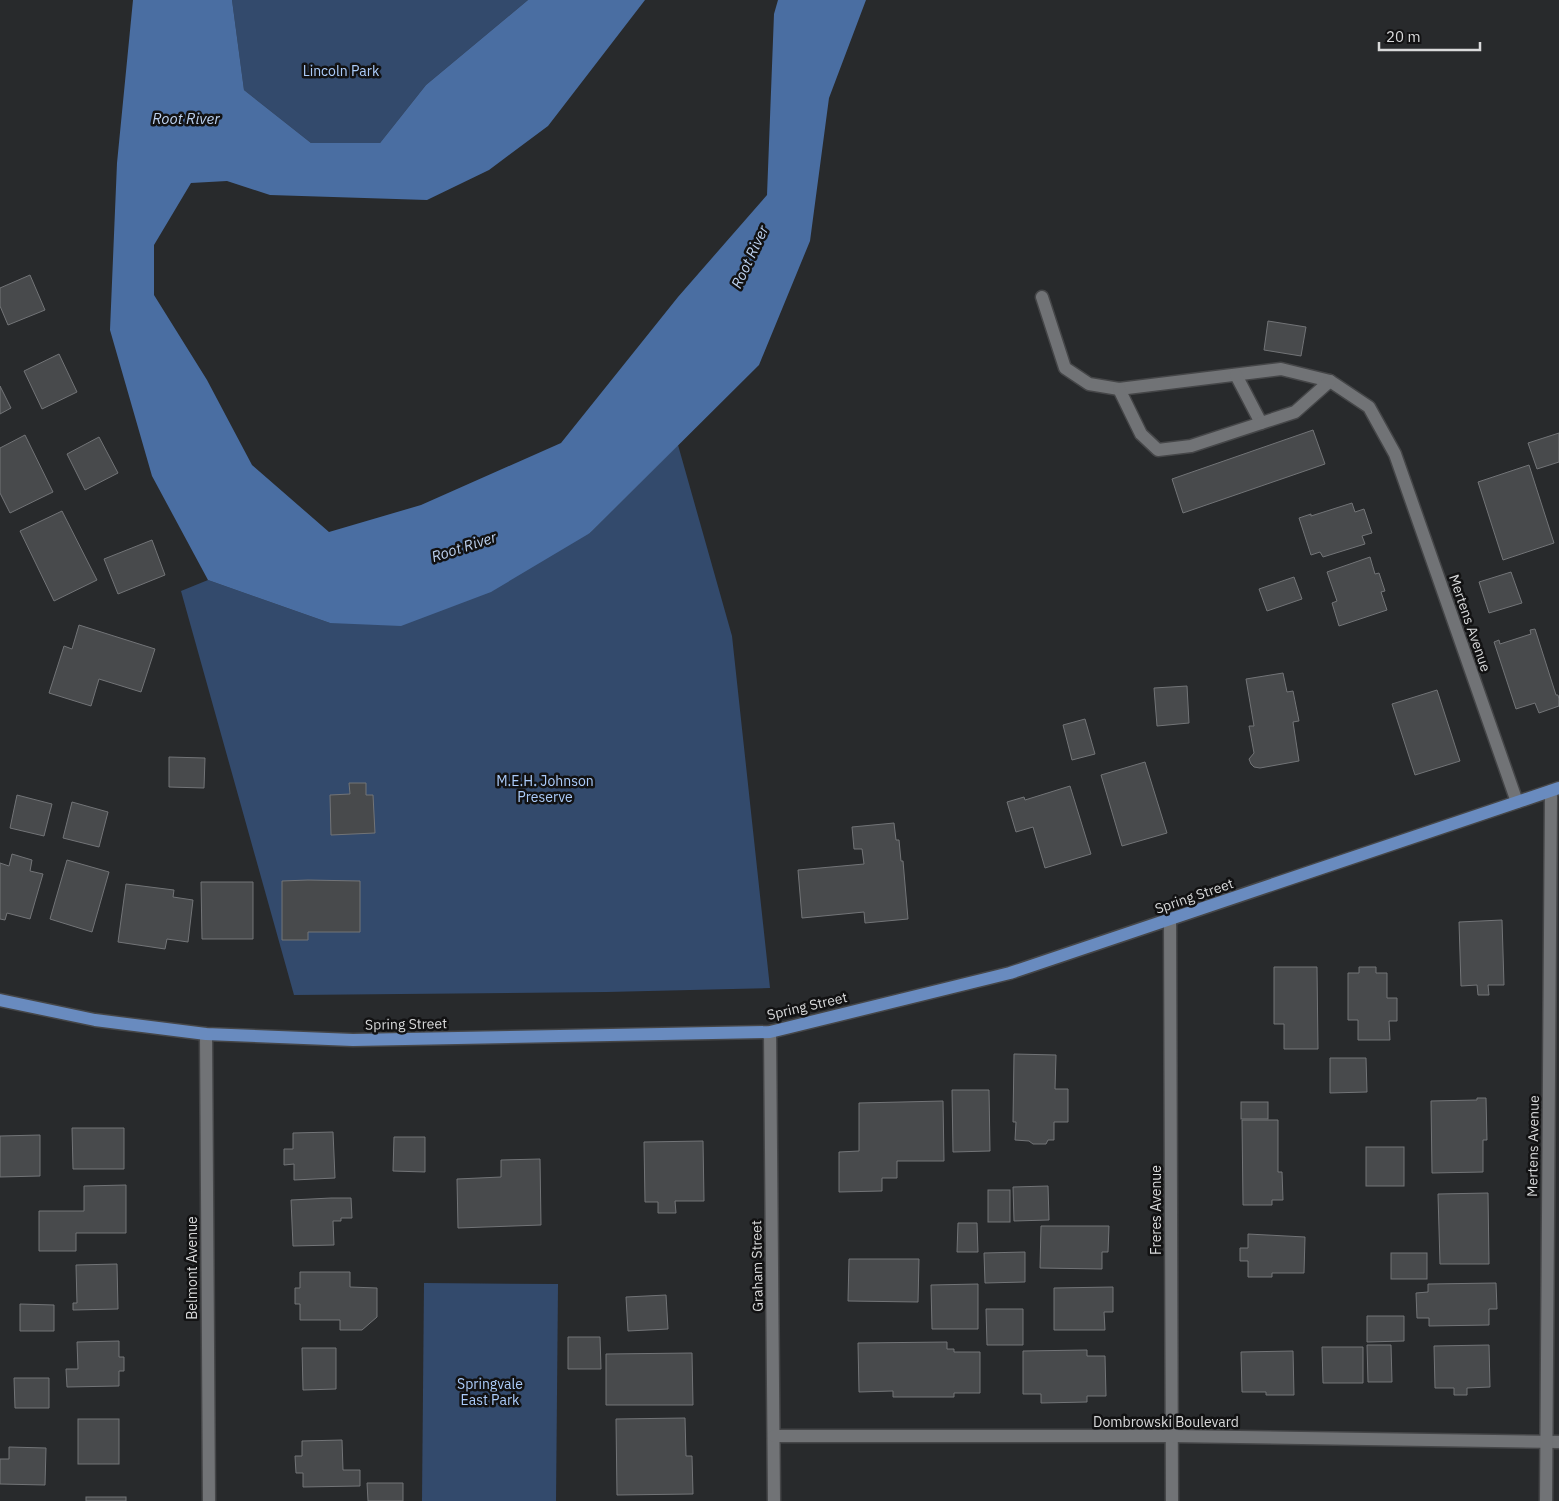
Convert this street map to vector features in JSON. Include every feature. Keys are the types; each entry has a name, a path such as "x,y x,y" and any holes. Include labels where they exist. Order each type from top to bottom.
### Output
{"main road":[{"name":"Spring Street","path":"0,1000 95,1020 206,1034 353,1040 770,1032 1010,974 1555,789"}],"street":[{"name":"Mertens Avenue","path":"1042,297 1065,368 1089,384 1119,389 1281,369 1330,381 1369,407 1395,454 1516,802"},
{"path":"1236,374 1261,423"},
{"path":"1119,389 1141,434 1158,450 1192,446 1295,412 1330,381"},
{"name":"Mertens Avenue","path":"1546,1501 1545,1443 1553,1340 1555,789"},
{"name":"Freres Avenue","path":"1170,920 1172,1501"},
{"name":"Graham Street","path":"770,1032 774,1501"},
{"name":"Belmont Avenue","path":"206,1034 209,1501"},
{"name":"Dombrowski Boulevard","path":"774,1436 1172,1436 1559,1442"}],"green space":[{"name":"Lincoln Park","path":"232,0 528,0 426,85 380,143 311,143 244,90"},
{"name":"M.E.H. Johnson Preserve","path":"678,445 732,636 770,988 607,992 294,995 181,591 208,580 330,623 590,533"},
{"name":"Springvale East Park","path":"424,1283 558,1284 556,1501 422,1501"}],"water":[{"name":"Root River","path":"133,0 232,0 244,90 311,143 380,143 426,85 528,0 645,0 548,126 489,170 427,200 270,195 227,181 191,183 154,245 154,295 207,380 252,465 329,532 421,505 561,443 678,297 767,195 774,14 778,0 866,0 829,98 810,241 759,365 590,533 491,592 401,626 330,623 208,580 152,476 110,330 117,163"}],"building":[{"path":"30,275 45,310 8,325 0,306 0,288"},
{"path":"1268,321 1306,327 1301,356 1264,350"},
{"path":"59,354 77,392 42,409 24,371"},
{"path":"0,386 11,408 0,414"},
{"path":"1313,430 1325,464 1183,513 1172,479"},
{"path":"1559,433 1559,462 1537,469 1528,443"},
{"path":"25,435 53,492 10,513 0,493 0,448"},
{"path":"99,437 118,473 85,490 67,454"},
{"path":"1529,465 1554,543 1503,560 1478,482"},
{"path":"1352,503 1355,512 1364,509 1372,533 1362,536 1365,544 1323,557 1320,552 1311,555 1299,518"},
{"path":"62,511 97,580 54,601 20,531"},
{"path":"152,540 165,575 118,594 104,559"},
{"path":"1370,557 1375,574 1379,573 1385,591 1381,592 1387,610 1339,626 1332,603 1337,601 1327,572"},
{"path":"1511,572 1522,603 1489,613 1479,582"},
{"path":"1294,577 1302,599 1267,611 1259,589"},
{"path":"79,625 155,649 141,692 99,679 91,706 49,693 64,646 72,649"},
{"path":"1535,629 1556,695 1558,695 1559,699 1559,706 1539,713 1535,703 1516,709 1494,642 1499,640 1500,644 1531,634 1530,630"},
{"path":"1283,673 1287,692 1293,691 1299,721 1293,722 1299,761 1260,768 1254,767 1249,759 1254,753 1249,726 1254,726 1246,679"},
{"path":"1187,686 1189,723 1157,726 1154,688"},
{"path":"1437,690 1460,761 1415,775 1392,704"},
{"path":"1085,719 1095,754 1072,760 1063,725"},
{"path":"169,757 205,758 204,788 169,787"},
{"path":"1145,762 1167,833 1122,846 1101,775"},
{"path":"349,783 366,783 366,795 373,795 375,833 331,835 330,795 350,794"},
{"path":"1070,786 1091,854 1045,868 1033,827 1016,832 1007,802 1024,797 1025,800"},
{"path":"17,795 52,804 44,836 10,828"},
{"path":"72,802 108,812 99,847 63,838"},
{"path":"894,823 896,840 899,840 901,861 903,861 908,919 865,923 864,912 802,918 798,870 864,864 862,849 854,849 852,827"},
{"path":"12,854 32,860 30,871 43,874 30,919 7,913 5,920 0,919 0,863 9,866"},
{"path":"67,860 109,872 92,932 50,919"},
{"path":"282,881 360,881 360,932 308,932 308,940 282,940"},
{"path":"201,882 253,882 253,939 202,939"},
{"path":"126,884 174,890 173,897 193,900 188,942 167,939 165,949 118,942"},
{"path":"1502,920 1504,985 1488,985 1489,995 1478,995 1477,985 1461,986 1459,922"},
{"path":"1274,967 1317,967 1318,1049 1284,1049 1284,1024 1274,1024"},
{"path":"1359,967 1376,967 1376,973 1387,973 1387,998 1397,998 1397,1021 1389,1021 1390,1040 1358,1040 1358,1020 1348,1020 1348,973 1359,973"},
{"path":"1014,1054 1056,1055 1055,1089 1068,1089 1068,1122 1054,1122 1054,1140 1048,1140 1046,1144 1033,1144 1029,1141 1015,1140 1016,1122 1013,1122"},
{"path":"1330,1058 1366,1058 1367,1092 1330,1093"},
{"path":"952,1090 989,1090 990,1151 953,1152"},
{"path":"1477,1098 1486,1098 1487,1140 1483,1140 1483,1172 1432,1173 1431,1101 1477,1100"},
{"path":"943,1101 944,1161 897,1161 897,1178 882,1178 882,1191 839,1192 839,1152 859,1151 859,1103"},
{"path":"1241,1102 1268,1102 1268,1119 1241,1119"},
{"path":"1242,1120 1278,1120 1278,1172 1282,1172 1283,1200 1272,1200 1272,1205 1243,1205"},
{"path":"72,1128 124,1128 124,1169 73,1169"},
{"path":"333,1132 335,1178 294,1180 294,1164 284,1165 284,1149 293,1149 293,1133"},
{"path":"40,1135 40,1176 0,1177 0,1136"},
{"path":"394,1137 425,1137 425,1172 393,1171"},
{"path":"703,1141 704,1201 675,1201 676,1213 658,1213 658,1202 645,1202 644,1142"},
{"path":"1366,1147 1404,1147 1404,1186 1366,1186"},
{"path":"540,1159 541,1225 458,1228 457,1179 501,1177 501,1160"},
{"path":"126,1185 126,1233 76,1233 76,1251 39,1251 39,1211 84,1211 84,1186"},
{"path":"1048,1186 1049,1220 1014,1221 1013,1187"},
{"path":"988,1190 1010,1190 1010,1222 988,1222"},
{"path":"1488,1193 1489,1264 1440,1264 1438,1194"},
{"path":"351,1198 352,1218 341,1218 341,1221 333,1221 334,1245 293,1246 291,1200"},
{"path":"958,1223 977,1223 978,1252 957,1252"},
{"path":"1041,1226 1109,1226 1108,1252 1102,1252 1102,1269 1040,1268"},
{"path":"1248,1234 1305,1237 1304,1273 1272,1273 1272,1277 1248,1277 1248,1261 1240,1261 1240,1248 1248,1248"},
{"path":"1025,1252 1025,1282 985,1283 984,1253"},
{"path":"1391,1253 1427,1253 1427,1279 1391,1279"},
{"path":"849,1259 919,1259 918,1302 848,1301"},
{"path":"117,1264 118,1309 73,1310 73,1303 77,1303 76,1265"},
{"path":"300,1272 350,1272 350,1287 377,1288 377,1317 362,1330 340,1330 340,1320 300,1320 300,1304 295,1304 295,1288 300,1288"},
{"path":"1496,1283 1497,1309 1489,1309 1489,1325 1429,1326 1429,1318 1417,1318 1416,1293 1428,1292 1428,1284"},
{"path":"978,1284 978,1329 932,1329 931,1285"},
{"path":"1113,1287 1113,1312 1104,1312 1105,1330 1054,1330 1054,1288"},
{"path":"666,1295 668,1329 628,1331 626,1297"},
{"path":"20,1304 54,1305 54,1331 20,1331"},
{"path":"986,1309 1023,1309 1023,1345 987,1345"},
{"path":"1367,1316 1404,1316 1404,1341 1367,1342"},
{"path":"568,1337 600,1337 601,1369 568,1369"},
{"path":"119,1341 119,1357 124,1357 124,1371 119,1371 119,1386 67,1387 66,1369 78,1369 77,1342"},
{"path":"947,1342 947,1349 954,1349 954,1352 980,1352 980,1393 954,1393 954,1397 893,1397 893,1391 859,1392 858,1343"},
{"path":"1367,1345 1391,1345 1392,1382 1368,1382"},
{"path":"1489,1345 1490,1387 1467,1388 1467,1395 1454,1395 1454,1388 1435,1388 1434,1346"},
{"path":"1322,1347 1363,1347 1363,1383 1323,1383"},
{"path":"302,1348 336,1348 336,1389 303,1390"},
{"path":"1087,1350 1087,1356 1105,1356 1106,1396 1087,1396 1087,1402 1041,1403 1041,1394 1023,1394 1023,1351"},
{"path":"1293,1351 1294,1395 1266,1395 1266,1392 1242,1392 1241,1352"},
{"path":"692,1353 693,1405 606,1405 606,1354"},
{"path":"14,1378 49,1378 49,1408 15,1408"},
{"path":"685,1418 686,1456 692,1456 693,1494 617,1495 616,1419"},
{"path":"78,1419 119,1419 119,1464 78,1464"},
{"path":"342,1440 343,1470 360,1470 360,1486 303,1487 303,1473 296,1473 295,1456 302,1456 302,1441"},
{"path":"9,1447 46,1448 45,1485 0,1484 0,1459 9,1459"},
{"path":"367,1483 403,1483 403,1501 368,1501"},
{"path":"86,1497 126,1497 126,1501 86,1501"}]}
